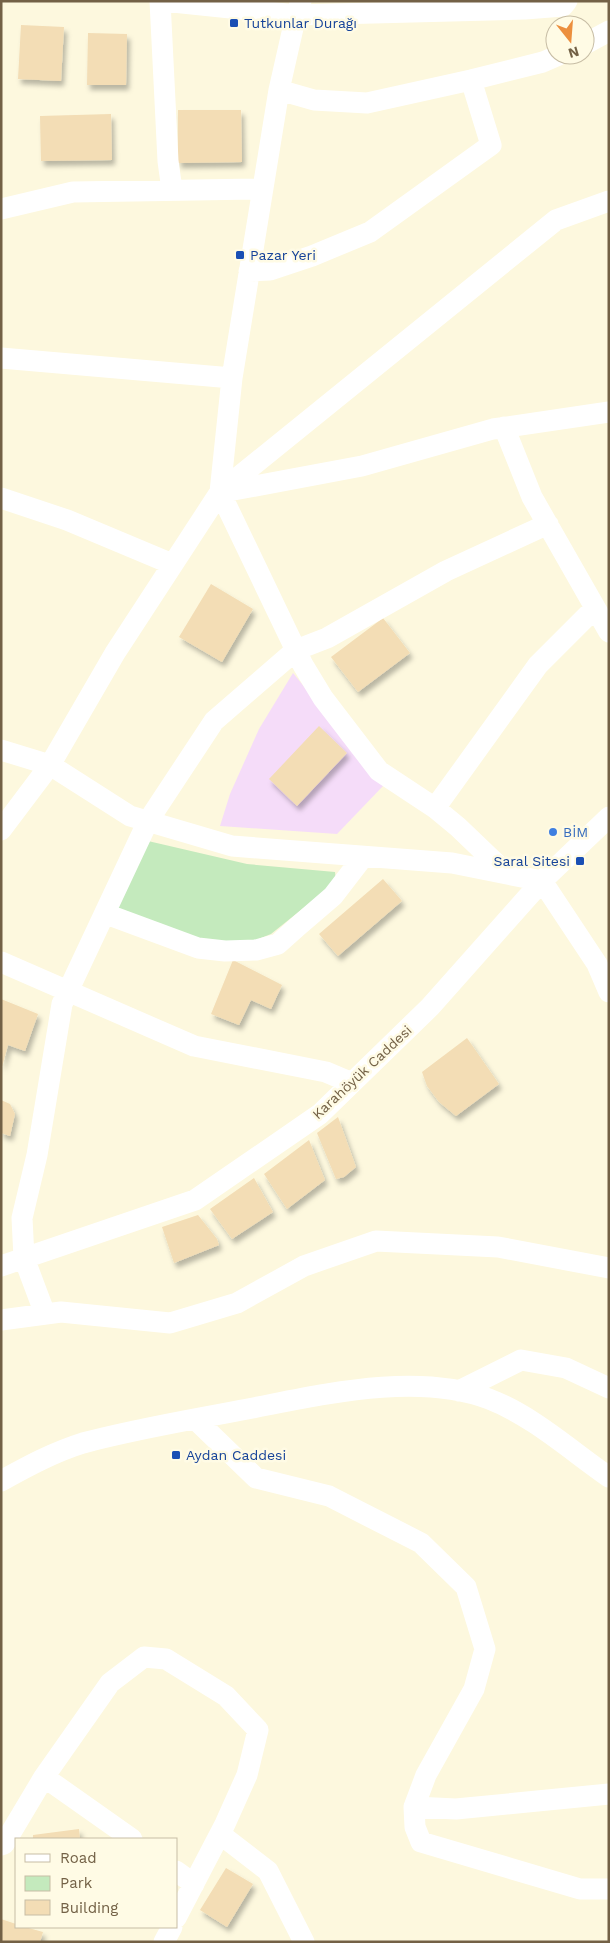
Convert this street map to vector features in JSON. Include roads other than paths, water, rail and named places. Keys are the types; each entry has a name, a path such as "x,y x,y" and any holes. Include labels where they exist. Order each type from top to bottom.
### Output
{"street":[{"path":"160,1 168,161 172,190"},
{"path":"164,1 299,8 525,9 563,6 567,1"},
{"path":"299,8 279,90 232,378 220,492 296,650 323,698 379,771 436,808 506,873"},
{"path":"595,39 609,31"},
{"path":"279,90 314,100 366,103 471,80 545,61"},
{"path":"250,271 270,270 312,256 370,232 491,145 471,80"},
{"path":"1,209 73,192 263,189"},
{"path":"1,830 50,765 115,653 220,492 556,220 609,201"},
{"path":"1,358 232,378"},
{"path":"220,492 362,466 504,427 609,412"},
{"path":"436,808 538,665 604,621 532,498 504,427"},
{"path":"1,498 67,520 172,564"},
{"path":"46,1314 24,1258 22,1218 37,1155 62,1004 106,914 148,821 214,722 296,650 327,638 446,571 548,524"},
{"path":"1,750 50,765 130,816 232,846 452,863 542,881 596,964 609,992"},
{"name":"Karahöyük Caddesi","path":"1,1266 195,1200 320,1114 430,1007 542,881 609,817"},
{"path":"106,914 198,948 225,951 256,950 278,944 297,928 333,896 363,856"},
{"path":"1,962 28,972 68,992 194,1046 326,1072 352,1083"},
{"path":"1,1320 61,1312 170,1323 237,1303 304,1266 376,1241 498,1247 609,1268"},
{"path":"459,1391 520,1360 566,1368 609,1388"},
{"path":"1,1481 50,1455 83,1444 195,1419 364,1388 415,1387 459,1391 489,1399 530,1421 609,1477"},
{"path":"195,1419 256,1478 329,1496 421,1543 466,1587 484,1649 474,1689 426,1775 414,1807 415,1828 421,1842 580,1890 609,1889"},
{"path":"1,1845 4,1844 44,1777 110,1683 144,1657 166,1659 226,1696 258,1730 247,1775 220,1834 178,1914"},
{"path":"44,1777 131,1838"},
{"path":"414,1807 456,1809 609,1794"},
{"path":"220,1834 268,1871 304,1942"},
{"path":"178,1872 194,1884"},
{"path":"164,1942 171,1928"}],"place":[{"name":"Tutkunlar Durağı","path":"234,23"},
{"name":"Pazar Yeri","path":"240,255"},
{"name":"BİM","path":"553,832"},
{"name":"Saral Sitesi","path":"580,861"},
{"name":"Aydan Caddesi","path":"176,1455"}]}
